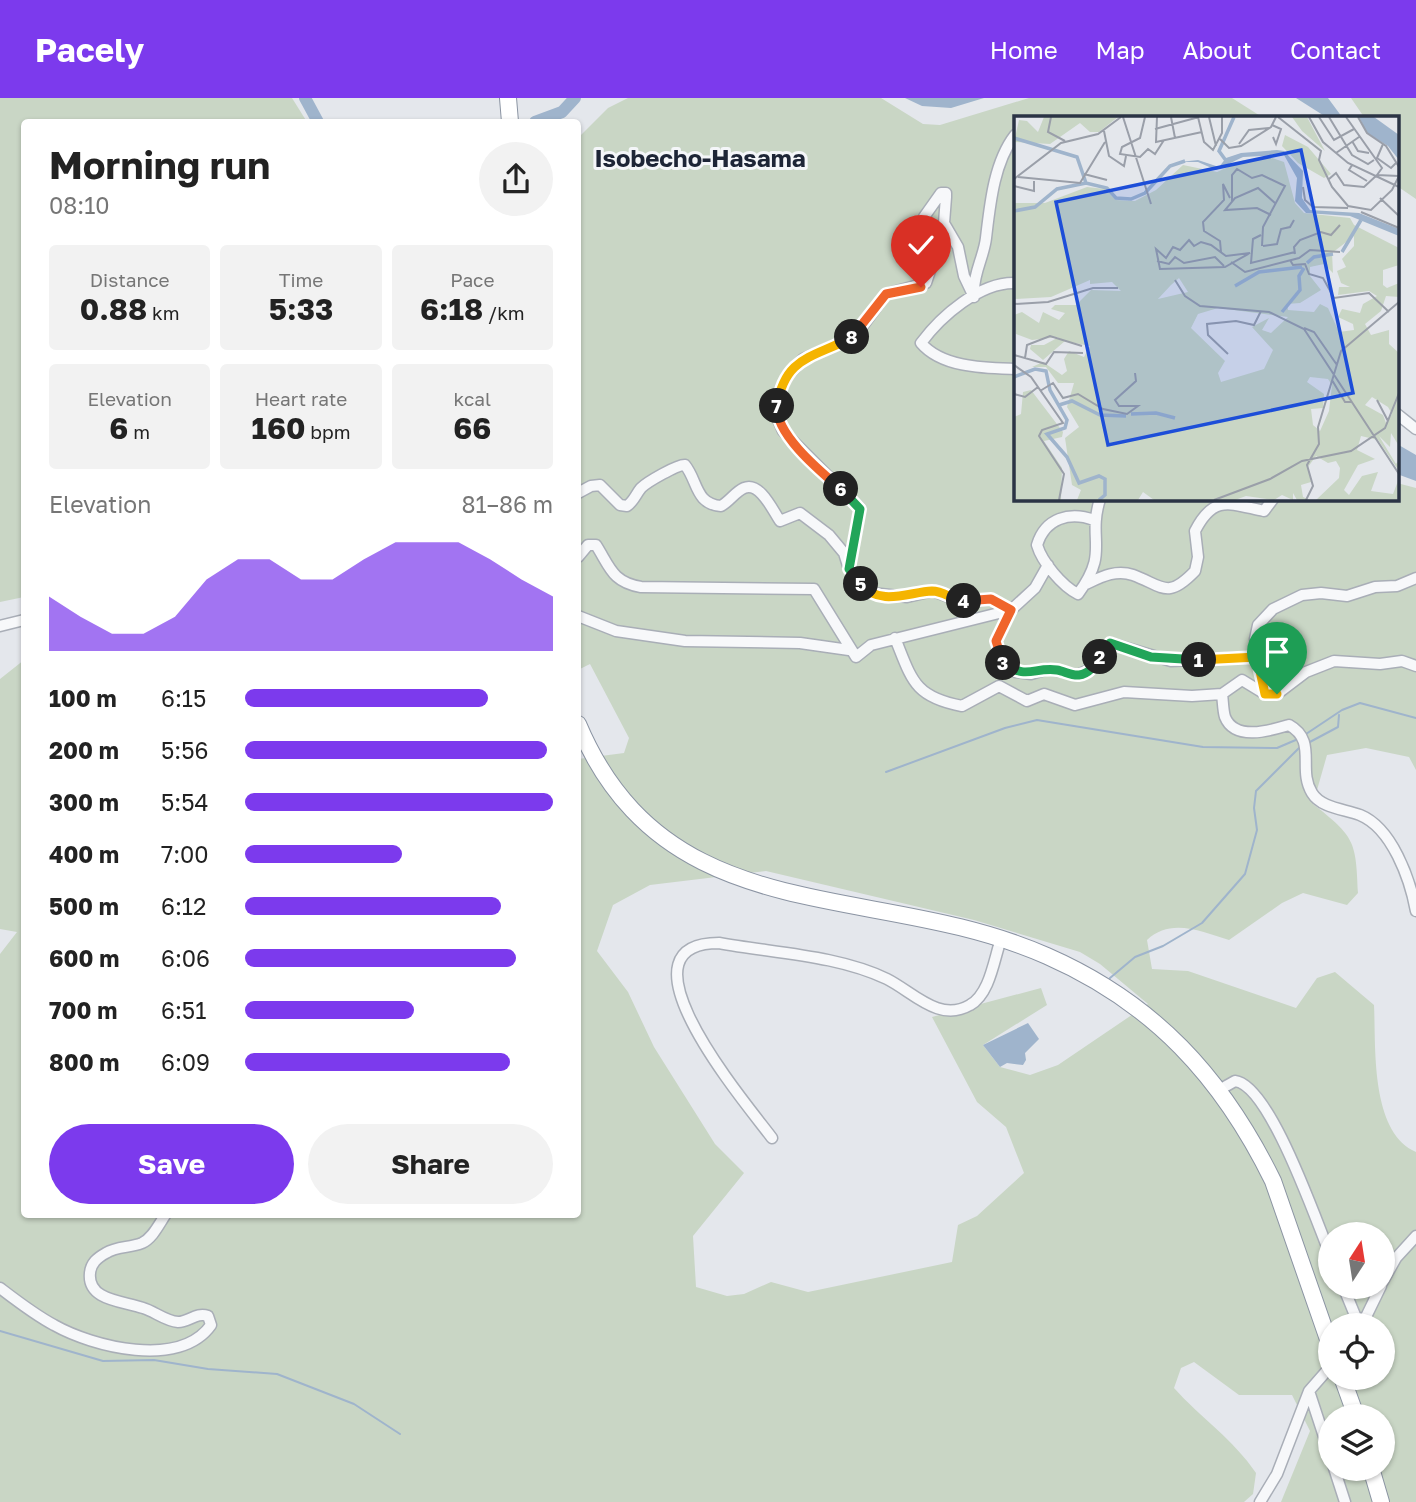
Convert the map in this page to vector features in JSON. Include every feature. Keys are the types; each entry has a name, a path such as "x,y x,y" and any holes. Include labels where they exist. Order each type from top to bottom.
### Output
{"highway":[{"path":"508,98 510,119"},
{"path":"581,729 601,770 626,802 662,837 704,864 764,887 960,926 1001,939 1045,955 1094,978 1138,1007 1182,1047 1219,1090 1248,1133 1273,1181 1319,1313"},
{"path":"1375,1481 1381,1502"}],"street":[{"path":"974,297 974,279 986,238 990,202 1003,156 1014,137"},
{"path":"849,569 860,509 783,431 776,408 783,382 803,359 854,336 886,294 926,283 931,268 923,224 926,212 941,193 946,193 944,223 958,247 964,276 974,297"},
{"path":"1014,283 995,284 955,309 921,342 923,346 958,363 1014,369"},
{"path":"1398,415 1416,429"},
{"path":"581,491 600,485 620,505 627,506 645,484 661,477 674,466 685,465 702,499 708,503 721,506 745,487 752,486 758,489 780,521 800,513 807,517 836,542 849,569 872,593 907,597 933,591 959,601 991,599 1011,610"},
{"path":"1094,520 1064,517 1049,525 1037,545 1048,565 1071,590 1079,594 1086,584 1098,553 1094,520 1100,500"},
{"path":"1086,584 1108,573 1131,574 1164,590 1171,589 1195,571 1198,557 1195,531 1208,511 1232,503 1264,511 1272,500"},
{"path":"581,553 588,545 596,545 611,573 624,583 641,587 814,589 849,650 858,657 871,645 1011,610"},
{"path":"1048,565 1035,588 1011,610 996,641 1002,663 1016,672 1031,674 1048,669 1078,675 1093,668 1110,643 1171,661 1257,657"},
{"path":"1265,694 1255,639 1258,625 1273,609 1290,600 1321,593 1354,594 1375,587 1397,586 1416,578"},
{"path":"581,617 616,631 685,641 800,643 849,650"},
{"path":"0,626 21,621"},
{"path":"895,638 914,685 926,695 962,706 999,686 1027,701 1044,694 1075,705 1124,692 1157,695 1222,694 1242,680 1265,694 1277,694 1306,672 1334,661 1380,664 1402,662 1416,666"},
{"path":"1222,694 1225,719 1234,727 1258,733 1290,725 1299,731 1307,749 1305,770 1311,792 1320,802 1360,815 1379,828 1404,874 1416,911"},
{"path":"772,1138 711,1055 679,997 676,973 688,952 709,943 719,943 852,967 888,980 938,1009 950,1011 970,1005 980,997 1001,939"},
{"path":"1219,1090 1228,1084 1242,1082 1266,1110 1287,1147 1318,1224"},
{"path":"0,1288 55,1326 109,1346 153,1350 190,1342 211,1325 208,1316 199,1314 185,1321 171,1321 146,1309 105,1298 96,1292 90,1281 91,1269 96,1259 113,1248 142,1243 163,1218"},
{"path":"1395,1260 1416,1236"},
{"path":"1260,1502 1277,1474 1309,1391 1318,1381"},
{"path":"1309,1391 1318,1418"},
{"path":"1338,1481 1345,1502"}],"green space":[{"path":"0,98 292,98 305,119 21,119 21,598 0,602"},
{"path":"628,98 881,98 923,124 940,125 1029,98 1232,98 1260,116 1014,116 1014,500 1398,500 1398,483 1416,488 1416,770 1409,757 1366,748 1327,755 1313,804 1345,833 1350,841 1356,862 1358,893 1347,905 1303,893 1282,903 1229,940 1198,930 1176,928 1156,933 1147,940 1152,969 1188,971 1296,1008 1317,978 1335,972 1374,1005 1376,1065 1383,1108 1390,1126 1401,1142 1416,1152 1416,1502 1281,1502 1310,1431 1292,1395 1239,1395 1194,1362 1181,1368 1174,1388 1238,1450 1256,1473 1253,1494 1244,1502 0,1502 0,954 17,932 0,929 0,679 21,662 21,1218 581,1218 581,759 624,753 629,738 590,664 581,668 581,135 608,108","holes":["766,871 974,920 1080,952 1100,964 1148,1004 1058,1065 1030,1075 1000,1067 983,1045 1047,1005 1041,988 932,1017 977,1102 1006,1127 1024,1173 977,1216 958,1225 952,1262 808,1292 771,1282 744,1294 727,1296 696,1287 693,1236 744,1173 715,1144 654,1047 628,992 597,951 613,905 650,885"]},
{"path":"1351,98 1416,98 1416,199 1398,187 1398,116 1363,116"}],"water":[{"path":"905,98 984,98 951,108 922,106"},
{"path":"1296,98 1328,98 1341,116 1324,116"},
{"path":"1398,445 1416,455 1416,481 1398,474"},
{"path":"1028,1023 1039,1039 1025,1053 1026,1060 1023,1065 1007,1063 1000,1067 983,1045"}],"waterway":[{"path":"305,98 316,119"},
{"path":"543,119 562,112 575,98"},
{"path":"1306,734 1342,710 1360,703 1416,718"},
{"path":"1308,743 1338,727 1339,715"},
{"path":"886,772 1005,728 1037,720 1203,747 1277,748 1298,739"},
{"path":"1110,978 1135,957 1163,946 1202,923 1245,874 1257,830 1254,808 1256,791 1300,747"},
{"path":"0,1331 103,1361 154,1360 208,1369 277,1374 354,1404 400,1434"}],"district":[{"name":"Isobecho-Hasama","path":"700,157"}],"route":[{"path":"921,287 893,290 886,294 854,336 803,359 783,382 776,408 776,417 788,438 826,477 853,499 860,509 849,569 865,589 895,597 933,591 947,594 959,601 991,599 1011,610 996,641 1002,663 1016,672 1031,674 1048,669 1078,675 1085,673 1093,668 1110,643 1171,661 1257,657 1265,694 1277,694"}]}
